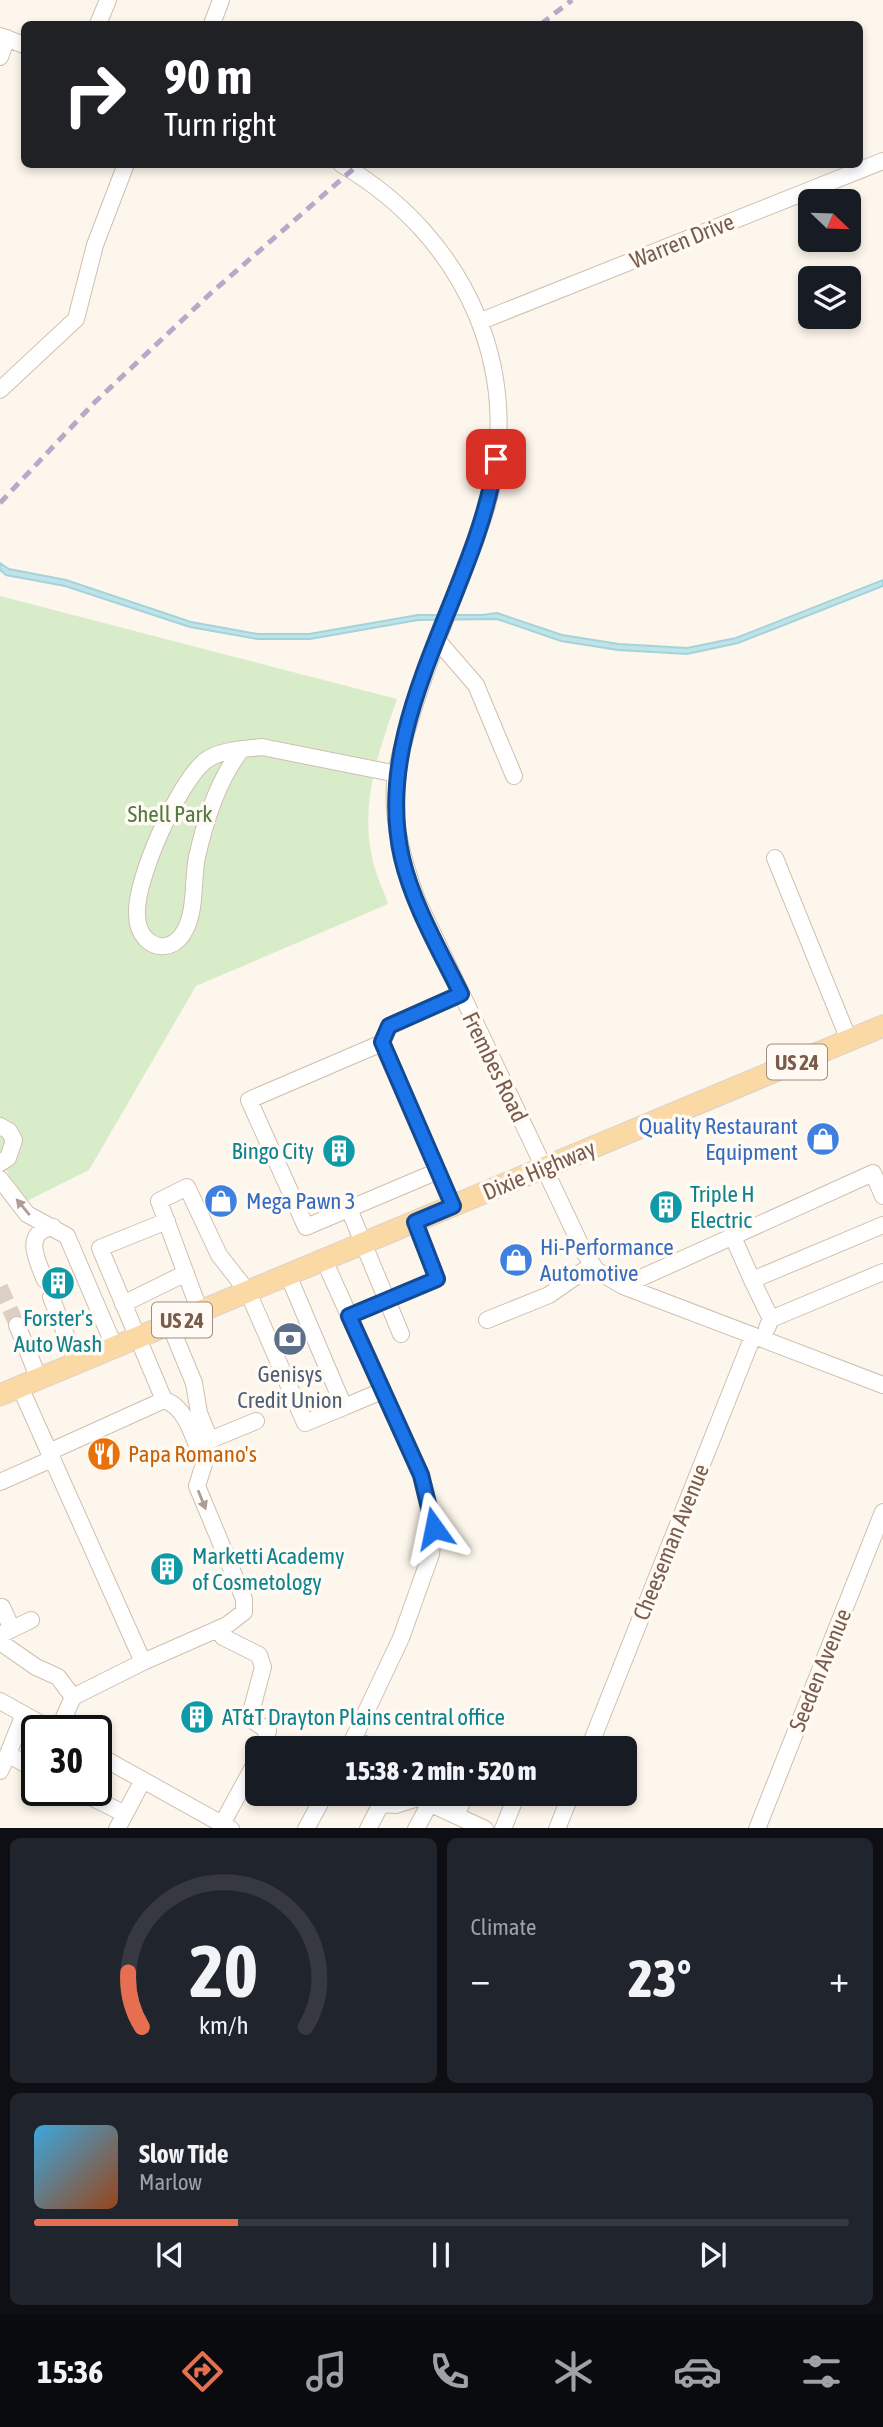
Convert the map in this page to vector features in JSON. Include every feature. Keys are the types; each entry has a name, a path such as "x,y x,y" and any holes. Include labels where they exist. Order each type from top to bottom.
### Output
{"main road":[{"name":"Dixie Highway","path":"13,1387 115,1348 883,1026"}],"street":[{"path":"99,21 108,0"},
{"path":"213,21 217,1"},
{"path":"0,57 4,37 21,44"},
{"name":"Warren Drive","path":"481,321 883,161"},
{"path":"0,390 76,319 94,245 124,168"},
{"name":"Frembes Road","path":"348,168 367,179 407,212 456,270 481,321 497,390 498,443 483,518 412,714 397,774 395,804 402,860 417,900 592,1265 623,1286 883,1385"},
{"path":"437,640 476,685 514,776"},
{"path":"242,750 229,766 205,830 197,858 188,921 183,933 175,943 165,947 155,945 145,938 137,925 136,900 158,838 197,769 208,759 242,750 262,747 397,774"},
{"path":"775,858 849,1040"},
{"path":"438,1171 306,1227 249,1100 382,1042 389,1026 461,994"},
{"path":"382,1042 453,1206"},
{"path":"0,1126 9,1131 14,1140 8,1158 0,1163"},
{"path":"623,1286 878,1171 883,1196"},
{"path":"0,1179 27,1214 67,1236 115,1348"},
{"path":"200,1312 159,1201 187,1187 219,1255 248,1292 305,1423 382,1391"},
{"path":"349,1209 401,1334"},
{"path":"164,1400 100,1248 167,1221"},
{"path":"349,1316 437,1279 415,1222"},
{"path":"752,1280 883,1225"},
{"path":"45,1280 33,1251 33,1241 40,1231 53,1227"},
{"path":"733,1237 771,1319 883,1272"},
{"path":"324,1260 421,1475 434,1528 431,1554 401,1638 355,1736"},
{"path":"487,1320 549,1296 592,1265"},
{"path":"123,1304 186,1273"},
{"path":"288,1275 344,1407"},
{"path":"51,1297 77,1363"},
{"name":"Cheeseman Avenue","path":"594,1736 758,1338 771,1319"},
{"path":"17,1325 13,1387 50,1455 143,1662"},
{"path":"170,1325 194,1383 199,1413 210,1440 256,1422"},
{"path":"0,1482 164,1400 171,1402 183,1414 204,1464 197,1486 244,1599 244,1612 239,1618 73,1697 64,1715"},
{"name":"Seeden Avenue","path":"757,1828 883,1512"},
{"path":"2,1607 6,1632 30,1620"},
{"path":"218,1629 223,1637 259,1655 263,1667 251,1712 252,1720 268,1731 267,1736"},
{"path":"0,1642 36,1667 58,1677 73,1697"},
{"path":"0,1701 23,1714 0,1771"},
{"path":"8,1754 21,1762"},
{"path":"112,1763 227,1826 245,1786"},
{"path":"118,1828 143,1780"},
{"path":"109,1806 125,1814"},
{"path":"307,1828 318,1806"},
{"path":"369,1828 380,1806"},
{"path":"416,1828 420,1806"},
{"path":"438,1806 483,1828"},
{"path":"456,1815 460,1806"},
{"path":"503,1828 512,1806"},
{"path":"557,1828 566,1806"}],"green space":[{"name":"Shell Park","path":"0,596 397,699 373,776 368,816 372,857 388,904 196,986 89,1170 23,1203 5,1167 0,1169"}],"water":[{"path":"0,563 9,569 66,580 191,622 258,634 309,634 418,615 497,613 562,635 619,644 687,648 736,638 883,580 883,586 738,643 687,654 618,650 561,641 497,619 418,620 310,639 257,639 190,627 65,586 6,575 0,570"}],"tunnel":[{"path":"0,1287 17,1325"}],"railway":[{"path":"545,21 572,0"},
{"path":"0,503 95,402 211,293 354,168"}],"place":[{"name":"Quality Restaurant Equipment","path":"823,1139"},
{"name":"Bingo City","path":"339,1151"},
{"name":"Mega Pawn 3","path":"221,1201"},
{"name":"Triple H Electric","path":"666,1207"},
{"name":"Hi-Performance Automotive","path":"516,1260"},
{"name":"Forster's Auto Wash","path":"58,1283"},
{"name":"Genisys Credit Union","path":"290,1339"},
{"name":"Papa Romano's","path":"104,1454"},
{"name":"Marketti Academy of Cosmetology","path":"167,1569"},
{"name":"AT&T Drayton Plains central office","path":"197,1717"}],"route":[{"path":"434,1528 421,1475 349,1316 437,1279 415,1222 453,1206 382,1042 389,1026 461,994 417,900 402,860 397,833 396,780 400,753 420,688 483,518 496,459"}]}
